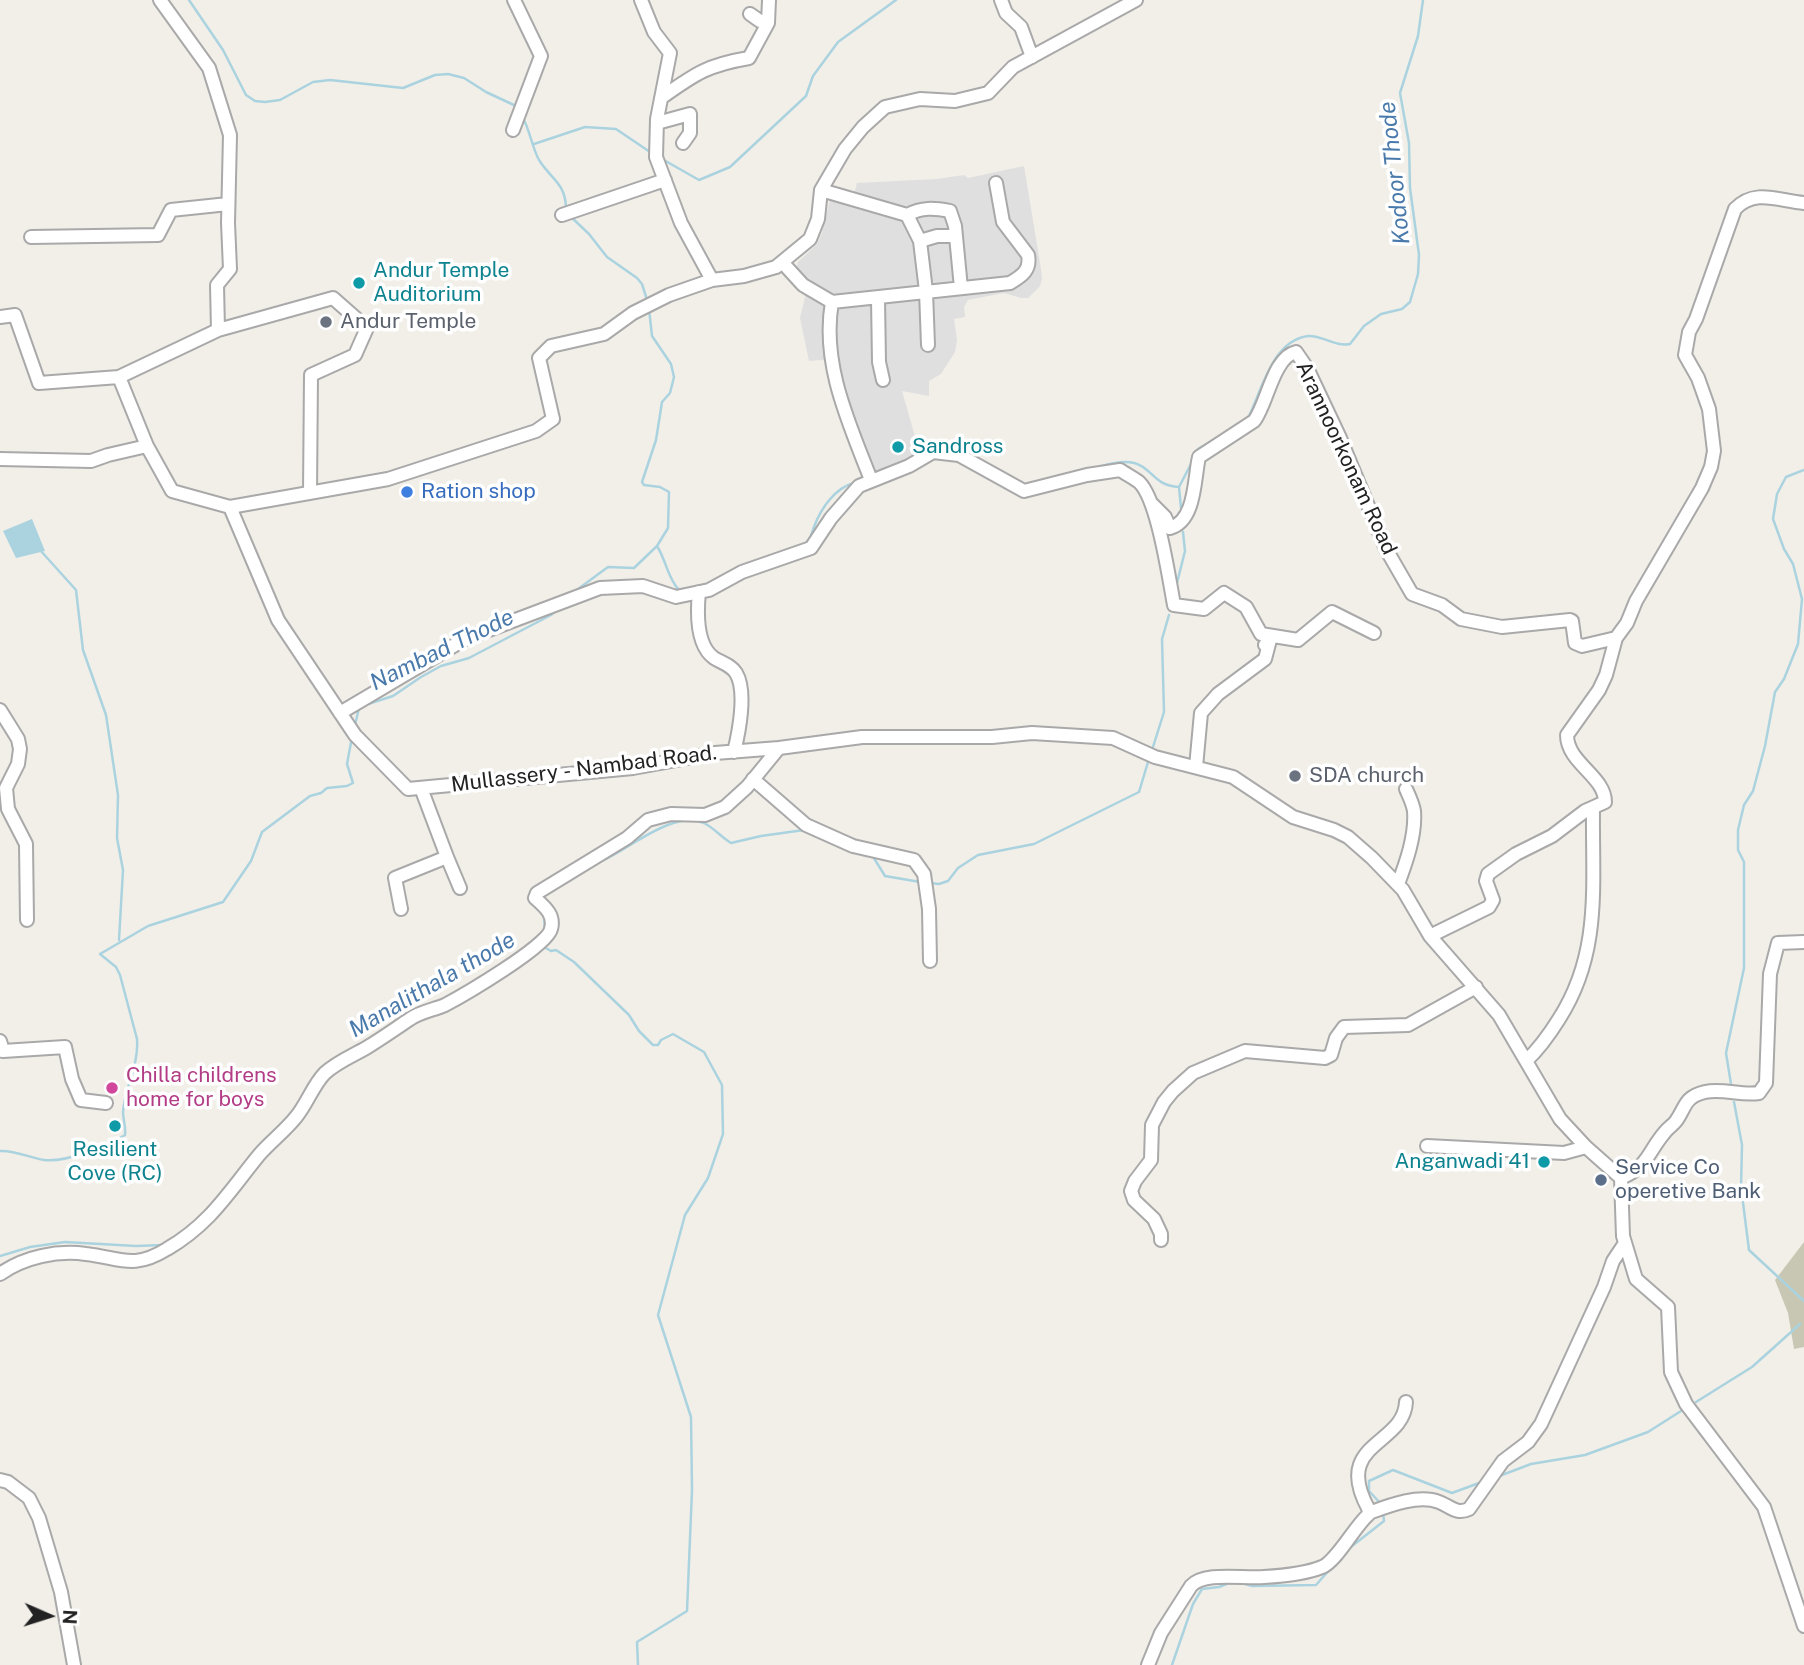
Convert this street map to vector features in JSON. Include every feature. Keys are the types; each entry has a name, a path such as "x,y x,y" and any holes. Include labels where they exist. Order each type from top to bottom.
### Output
{"street":[{"path":"160,0 209,68 230,135 230,269 217,285 218,330"},
{"path":"514,0 541,56 515,124"},
{"path":"641,0 654,32 670,53 657,123 656,156 681,223 712,280"},
{"path":"661,98 694,74 719,63 749,58 768,23 769,0"},
{"path":"1001,0 1006,13 1021,27 1032,57"},
{"path":"119,377 147,446 172,491 230,507 388,479 536,431 553,419 539,358 551,346 604,334 649,304 712,280 744,276 776,267 810,239 818,219 821,191 845,149 863,127 885,107 920,99 955,101 988,93 1013,67 1136,0"},
{"path":"750,14 768,23"},
{"path":"657,123 690,114 690,133 683,143"},
{"path":"562,215 665,180"},
{"path":"782,262 803,285 832,302 1010,283 1027,270 1029,261 1028,255 1003,222 996,183"},
{"path":"821,191 907,215 916,210 932,208 950,211 955,226 961,288"},
{"path":"1430,936 1489,907 1493,900 1486,881 1488,874 1516,853 1552,836 1579,814 1605,802 1596,782 1576,759 1568,744 1567,735 1602,683 1616,638 1702,488 1711,467 1714,451 1709,409 1698,378 1685,355 1689,332 1733,213 1748,198 1804,203"},
{"path":"31,237 158,235 171,210 228,204"},
{"path":"907,215 919,241 926,291 928,345"},
{"path":"919,241 937,236 955,236"},
{"path":"0,317 15,315 39,383 119,377 218,330 333,299 367,328 355,355 311,375 310,493"},
{"path":"877,299 879,362 883,380"},
{"path":"832,302 828,324 840,398 871,481"},
{"name":"Arannoorkonam Road","path":"1149,501 1165,517 1170,528 1180,524 1194,498 1194,478 1199,457 1254,421 1281,363 1296,352 1307,368 1340,438 1386,549 1412,594 1442,605 1461,619 1502,627 1570,620 1576,633 1575,643 1582,646 1616,638"},
{"path":"0,459 92,461 147,446"},
{"name":"Arannoorkonam Road","path":"340,713 465,639 600,588 643,586 676,597 709,590 742,572 811,548 831,518 859,486 908,466 933,452 959,455 1024,491 1087,475 1120,470 1140,483 1149,501 1167,565 1174,606 1204,610 1224,593 1246,607 1261,634 1268,640"},
{"name":"Mullassery - Nambad Road.","path":"230,507 278,620 355,735 408,789 633,768 715,753 862,737 992,737 1032,733 1113,738 1155,757 1233,777 1293,817 1348,837 1398,884 1430,936 1499,1015 1560,1119 1621,1178"},
{"path":"699,592 698,608 703,647 713,657 731,667 738,678 740,724 734,752"},
{"path":"1196,767 1201,713 1218,694 1265,659 1268,640 1298,640 1332,612 1374,633"},
{"path":"0,710 20,744 21,756 6,788 8,809 26,844 27,920"},
{"path":"0,1274 33,1258 55,1254 88,1254 110,1260 138,1262 187,1238 294,1119 325,1073 414,1016 460,997 530,952 551,932 551,918 536,898 537,893 627,838 648,820 671,814 693,816 726,807 754,779 779,748"},
{"path":"754,779 806,825 853,846 914,860 924,874 929,909 930,961"},
{"path":"421,788 460,888"},
{"path":"1398,884 1407,862 1413,831 1414,810 1406,789"},
{"path":"1526,1061 1542,1047 1571,1000 1582,971 1592,930 1595,858 1593,808"},
{"path":"401,909 395,878 447,857"},
{"path":"1804,942 1779,943 1773,957 1766,1083 1759,1093 1745,1095 1705,1092 1686,1102 1677,1120 1663,1134 1650,1156 1636,1172 1621,1178 1625,1243 1636,1279 1668,1307 1671,1372 1686,1404 1764,1507 1804,1626"},
{"path":"1161,1240 1154,1219 1133,1200 1131,1191 1138,1175 1151,1160 1152,1125 1164,1102 1193,1073 1245,1051 1325,1058 1331,1055 1336,1038 1343,1027 1408,1025 1476,988"},
{"path":"0,1041 3,1051 65,1047 72,1079 81,1100 106,1103"},
{"path":"1427,1146 1564,1153 1586,1147"},
{"path":"1148,1665 1161,1633 1193,1583 1211,1578 1265,1577 1323,1567 1366,1516 1396,1504 1420,1500 1436,1501 1457,1511 1469,1509 1503,1461 1528,1442 1541,1424 1605,1287 1613,1261 1625,1243"},
{"path":"1366,1516 1358,1482 1359,1464 1370,1448 1399,1422 1406,1410 1406,1402"},
{"path":"0,1480 8,1482 29,1498 38,1518 61,1592 74,1665"}],"shaded area":[{"path":"1024,166 1041,269 1040,286 1028,298 1004,293 968,300 964,307 965,317 954,319 957,340 955,352 941,374 929,381 929,396 902,391 920,454 890,468 866,474 834,359 809,361 800,318 807,289 795,272 798,262 817,244 832,191 855,191 857,183 964,175 968,178"},
{"path":"1804,1242 1804,1347 1794,1349 1788,1313 1775,1280"}],"water":[{"path":"32,519 45,551 16,558 3,531"}],"waterway":[{"path":"189,0 223,50 246,95 255,101 280,100 313,82 330,80 403,88 435,75 448,74 464,78 516,106"},
{"path":"662,159 699,180 730,167 806,96 813,76 838,42 896,0"},
{"name":"Kodoor Thode","path":"1247,420 1269,369 1285,347 1308,336 1350,344 1364,326 1381,314 1402,309 1410,302 1418,274 1419,255 1410,188 1409,143 1400,93 1418,36 1423,0"},
{"path":"523,118 539,160 563,192 566,207"},
{"path":"534,144 585,127 616,129 653,154"},
{"path":"570,216 607,257 637,278 642,284 648,303"},
{"path":"649,309 652,336 671,364 674,377 670,393 662,402 656,440 642,482 644,485 660,487 669,492 668,528 657,546"},
{"name":"Nambad Thode","path":"1196,454 1198,449 1224,434"},
{"name":"Nambad Thode","path":"1099,467 1130,462 1140,465 1167,485 1179,487 1193,460"},
{"path":"1731,1084 1726,1053 1744,968 1744,862 1738,850 1738,830 1744,805 1753,791 1775,692 1784,679 1798,644 1802,599 1793,564 1784,549 1773,519 1777,494 1786,477 1804,470"},
{"name":"Nambad Thode","path":"804,545 830,500 841,489 854,483"},
{"path":"1179,487 1181,508"},
{"path":"1177,583 1185,551 1183,532"},
{"name":"Nambad Thode","path":"574,592 608,567 634,568 657,546 679,590"},
{"path":"40,550 76,590 83,650 106,715 118,795 117,838 123,870 119,940"},
{"name":"Nambad Thode","path":"365,705 393,696 441,666 469,658 558,609"},
{"path":"1153,747 1164,712 1162,639 1169,615"},
{"name":"Nambad Thode","path":"355,725 359,708"},
{"name":"Nambad Thode","path":"0,1151 38,1159 63,1159 86,1153 125,1135 123,1112 136,1058 137,1039 120,975 116,967 100,954 148,926 223,902 251,861 262,832 310,796 327,788 353,783 347,764 352,737"},
{"path":"930,883 948,881 958,868 978,855 1034,844 1139,792 1148,762"},
{"name":"Manalithala thode","path":"599,862 678,822 691,820 704,823 731,843 804,830"},
{"name":"Manalithala thode","path":"838,833 858,841"},
{"name":"Manalithala thode","path":"872,855 885,876 920,882"},
{"name":"Manalithala thode","path":"573,878 584,870"},
{"name":"Manalithala thode","path":"544,916 545,930"},
{"path":"544,947 551,951 556,950 574,962 629,1015 639,1031 653,1045 658,1045 661,1040 673,1034 704,1052 722,1085 723,1134 708,1178 685,1215 658,1315 691,1417 692,1490 687,1611 637,1642 638,1665"},
{"path":"1734,1102 1742,1145 1741,1187 1749,1250 1804,1301"},
{"name":"Manalithala thode","path":"0,1256 30,1247 65,1242 163,1245"},
{"path":"1696,1402 1752,1367 1800,1324"},
{"path":"1502,1475 1531,1464 1585,1455 1648,1432 1681,1411"},
{"path":"1382,1505 1369,1491 1369,1481 1393,1470 1452,1493 1479,1483"},
{"path":"1347,1550 1384,1521 1383,1512"},
{"path":"1172,1665 1193,1604 1202,1589 1229,1583 1252,1586 1316,1585 1331,1568"}],"place":[{"name":"Andur Temple Auditorium","path":"359,283"},
{"name":"Andur Temple","path":"326,322"},
{"name":"Sandross","path":"898,447"},
{"name":"Ration shop","path":"407,492"},
{"name":"SDA church","path":"1295,776"},
{"name":"Chilla childrens home for boys","path":"112,1088"},
{"name":"Resilient Cove (RC)","path":"115,1126"},
{"name":"Anganwadi 41","path":"1544,1162"},
{"name":"Service Co operetive Bank","path":"1601,1180"}]}
